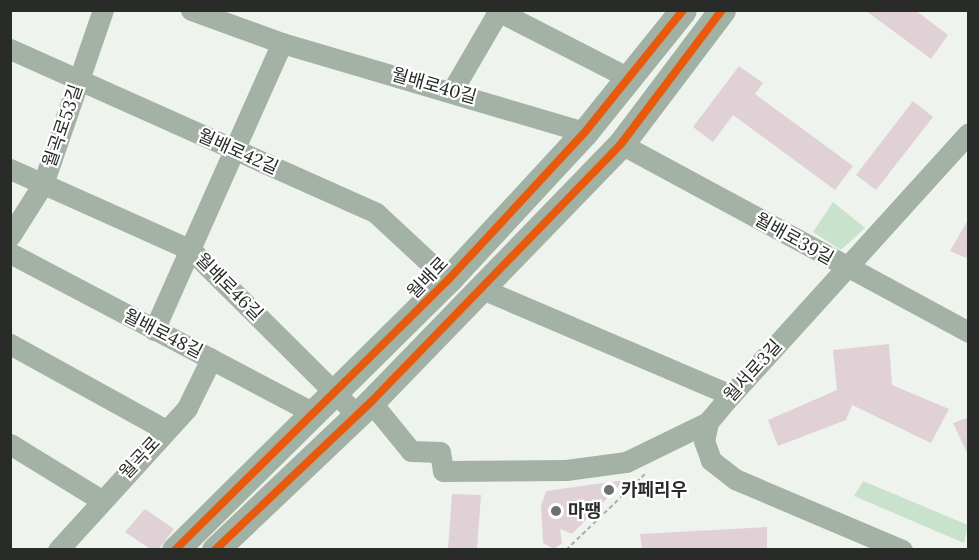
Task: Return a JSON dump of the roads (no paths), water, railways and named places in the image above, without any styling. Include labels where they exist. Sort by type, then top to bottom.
[{"type":"main road","name":"월배로","points":[[175,549],[315,414],[448,280],[585,132],[631,79],[683,10]]},
{"type":"main road","points":[[215,549],[363,408],[621,144],[722,10]]},
{"type":"street","name":"월곡로53길","points":[[10,236],[43,184],[103,10]]},
{"type":"street","name":"월배로40길","points":[[191,10],[282,43],[452,91],[585,132]]},
{"type":"street","points":[[452,91],[497,11],[631,79]]},
{"type":"street","points":[[154,330],[236,152],[282,43]]},
{"type":"street","name":"월배로42길","points":[[10,49],[376,213],[448,280]]},
{"type":"street","name":"월서로3길","points":[[708,422],[846,267],[969,134]]},
{"type":"street","name":"월배로39길","points":[[621,144],[969,332]]},
{"type":"street","name":"월배로46길","points":[[10,169],[191,250],[335,393],[363,408],[411,451],[440,452],[443,471],[566,470],[626,462],[708,422]]},
{"type":"street","name":"월배로48길","points":[[10,253],[315,414]]},
{"type":"street","points":[[480,288],[731,395]]},
{"type":"street","points":[[10,344],[166,430]]},
{"type":"street","name":"월곡로","points":[[58,549],[187,408],[211,359]]},
{"type":"street","points":[[708,422],[704,441],[711,460],[735,479],[902,549]]},
{"type":"street","points":[[10,444],[101,500]]},
{"type":"place","name":"카페리우","points":[[609,490]]},
{"type":"place","name":"마땡","points":[[556,511]]}]
